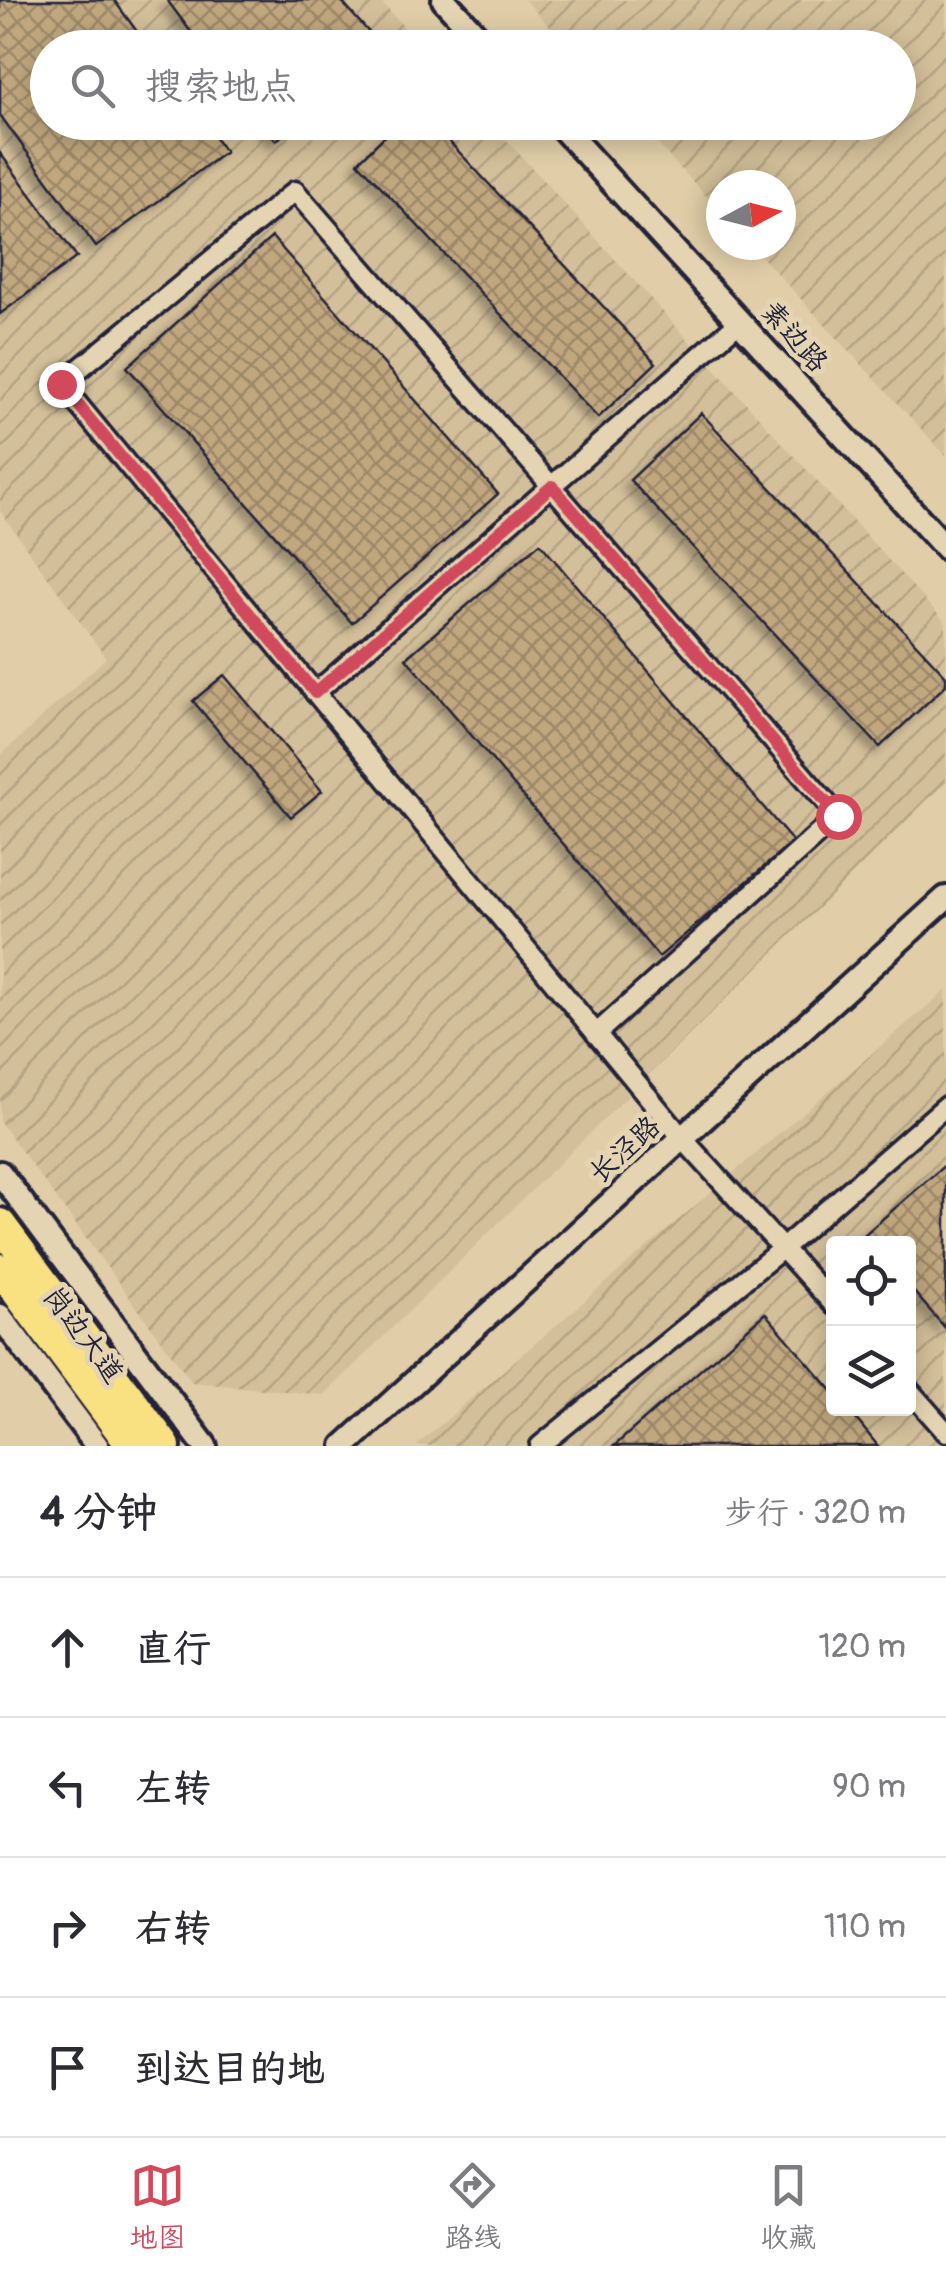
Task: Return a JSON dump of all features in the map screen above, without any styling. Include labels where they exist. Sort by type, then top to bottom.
[{"type":"main road","name":"岗边大道","points":[[0,1224],[166,1446]]},
{"type":"main road","name":"岗边大道","points":[[0,1269],[132,1446]]},
{"type":"street","points":[[444,0],[472,30]]},
{"type":"street","name":"素边路","points":[[574,140],[946,548]]},
{"type":"street","points":[[596,1034],[838,816],[295,191],[61,384],[682,1139],[826,1296]]},
{"type":"street","points":[[315,693],[740,321]]},
{"type":"street","name":"长泾路","points":[[344,1446],[946,898]]},
{"type":"street","points":[[546,1445],[784,1248],[946,1106]]},
{"type":"street","points":[[0,1173],[205,1446]]},
{"type":"street","points":[[0,1316],[97,1446]]},
{"type":"street","points":[[916,1398],[946,1432]]},
{"type":"shaded area","points":[[0,0],[379,0],[406,30],[30,30],[30,140],[506,140],[946,623],[946,782],[324,1395],[192,1382],[0,1122],[0,756],[106,658],[0,511]]},
{"type":"shaded area","points":[[525,0],[946,0],[946,456],[765,260],[796,260],[796,170],[706,170],[706,196],[654,140],[916,140],[916,30],[553,30]]},
{"type":"shaded area","points":[[946,990],[946,1446],[416,1446]]},
{"type":"building","points":[[0,0],[114,0],[136,30],[30,30],[30,140],[217,140],[225,152],[96,247],[0,115]]},
{"type":"building","points":[[167,0],[340,0],[367,30],[190,30]]},
{"type":"building","points":[[381,140],[448,140],[656,363],[598,418],[358,162]]},
{"type":"building","points":[[0,153],[77,257],[0,314]]},
{"type":"building","points":[[272,237],[498,494],[352,623],[127,367]]},
{"type":"building","points":[[701,413],[946,676],[946,685],[880,747],[630,480]]},
{"type":"building","points":[[540,543],[793,842],[659,957],[406,658]]},
{"type":"building","points":[[224,675],[322,791],[291,817],[193,701]]},
{"type":"building","points":[[946,1164],[946,1329],[916,1294],[916,1236],[865,1234]]},
{"type":"building","points":[[765,1313],[826,1384],[826,1416],[854,1416],[878,1446],[614,1446]]},
{"type":"route","points":[[61,384],[315,693],[552,486],[838,816]]}]
